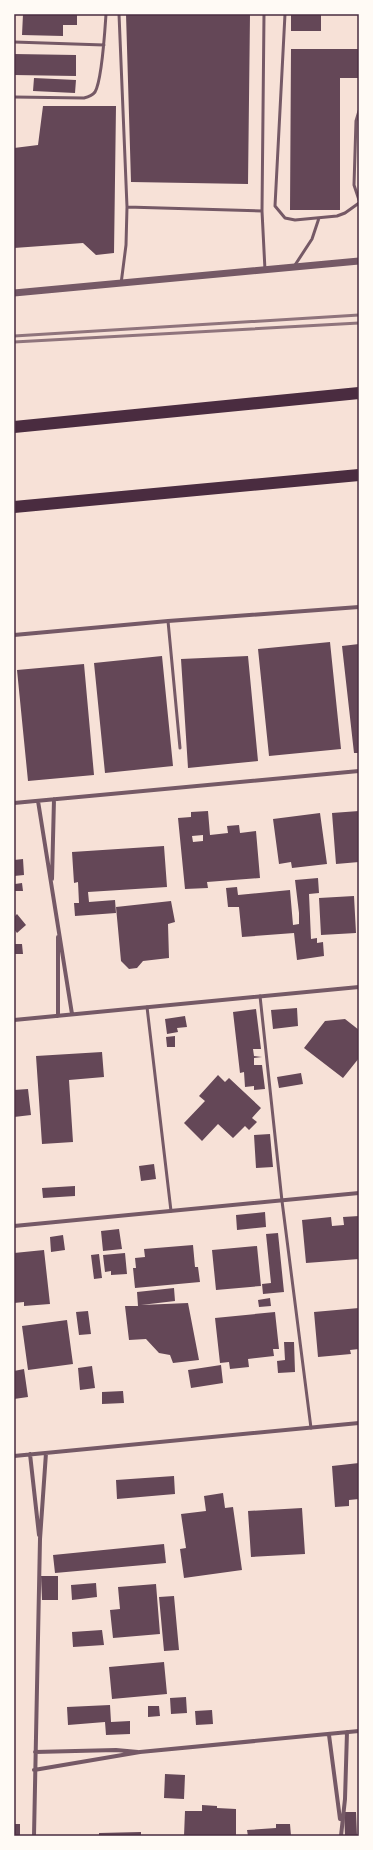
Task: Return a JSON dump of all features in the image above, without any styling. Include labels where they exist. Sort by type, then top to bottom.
[{"type":"highway","points":[[14,427],[359,393]]},
{"type":"highway","points":[[14,507],[359,475]]},
{"type":"street","points":[[14,293],[359,261]]},
{"type":"street","points":[[14,635],[168,621],[359,607]]},
{"type":"street","points":[[14,803],[359,771]]},
{"type":"street","points":[[52,884],[54,799]]},
{"type":"street","points":[[38,801],[72,1014]]},
{"type":"street","points":[[58,932],[56,954],[58,1016]]},
{"type":"street","points":[[14,1020],[359,987]]},
{"type":"street","points":[[14,1226],[359,1193]]},
{"type":"street","points":[[14,1456],[359,1423]]},
{"type":"street","points":[[34,1836],[34,1770],[40,1539],[44,1506],[46,1453]]},
{"type":"street","points":[[30,1454],[40,1539]]},
{"type":"street","points":[[34,1770],[140,1752],[359,1731]]},
{"type":"street","points":[[341,1836],[347,1732]]},
{"type":"street","points":[[329,1734],[341,1823]]},
{"type":"street","points":[[35,1752],[116,1750],[140,1752]]},
{"type":"lane","points":[[14,96],[89,97],[97,88],[104,44],[106,14]]},
{"type":"lane","points":[[119,14],[127,207],[126,245],[120,284]]},
{"type":"lane","points":[[264,14],[262,211],[265,270]]},
{"type":"lane","points":[[285,14],[275,202],[280,214],[290,220],[320,218],[346,213],[359,203]]},
{"type":"lane","points":[[14,42],[104,44]]},
{"type":"lane","points":[[359,111],[356,121],[354,185],[359,200]]},
{"type":"lane","points":[[127,207],[262,211]]},
{"type":"lane","points":[[292,268],[307,250],[320,218]]},
{"type":"lane","points":[[168,621],[180,748]]},
{"type":"lane","points":[[260,996],[282,1200],[311,1428]]},
{"type":"lane","points":[[147,1007],[171,1211]]},
{"type":"building","points":[[23,14],[77,14],[77,25],[63,25],[63,36],[22,35]]},
{"type":"building","points":[[126,14],[250,14],[248,184],[131,182]]},
{"type":"building","points":[[291,14],[321,14],[321,31],[291,31]]},
{"type":"building","points":[[291,49],[359,49],[359,78],[340,78],[340,210],[290,210]]},
{"type":"building","points":[[14,54],[76,55],[76,76],[14,75]]},
{"type":"building","points":[[34,78],[76,80],[75,93],[33,91]]},
{"type":"building","points":[[43,106],[116,106],[114,253],[96,255],[83,243],[14,248],[14,148],[38,145]]},
{"type":"building","points":[[330,642],[341,749],[269,756],[258,649]]},
{"type":"building","points":[[359,644],[359,753],[354,753],[342,646]]},
{"type":"building","points":[[162,656],[173,766],[105,773],[94,663]]},
{"type":"building","points":[[248,656],[258,761],[188,768],[181,659]]},
{"type":"building","points":[[84,664],[94,775],[28,781],[17,670]]},
{"type":"building","points":[[208,811],[210,835],[228,833],[227,826],[239,825],[240,833],[256,831],[260,878],[207,882],[208,888],[185,889],[178,818],[191,817],[191,812]],"holes":[[[203,835],[203,841],[193,842],[192,836]]]},
{"type":"building","points":[[359,811],[359,862],[336,864],[332,813]]},
{"type":"building","points":[[320,813],[327,864],[292,868],[291,862],[279,864],[273,819]]},
{"type":"building","points":[[164,846],[167,887],[88,892],[89,902],[115,900],[116,913],[75,916],[74,903],[79,903],[78,882],[74,883],[72,852]]},
{"type":"building","points":[[23,859],[24,875],[14,876],[14,860]]},
{"type":"building","points":[[318,878],[319,893],[309,894],[311,939],[317,938],[317,943],[323,942],[324,956],[297,960],[294,933],[242,937],[239,907],[228,907],[226,888],[237,887],[238,895],[290,890],[293,925],[299,924],[295,880]]},
{"type":"building","points":[[22,883],[23,891],[15,891],[15,884]]},
{"type":"building","points":[[354,896],[356,933],[321,935],[319,898]]},
{"type":"building","points":[[171,901],[175,922],[168,924],[169,958],[143,961],[137,968],[129,969],[121,961],[116,907]]},
{"type":"building","points":[[17,914],[26,925],[17,933],[14,929],[14,917]]},
{"type":"building","points":[[14,944],[22,944],[23,954],[14,954]]},
{"type":"building","points":[[297,1008],[298,1026],[273,1029],[271,1010]]},
{"type":"building","points":[[256,1009],[261,1049],[253,1049],[254,1056],[262,1057],[254,1058],[254,1065],[262,1065],[265,1089],[254,1090],[254,1086],[245,1087],[244,1072],[240,1073],[233,1012]]},
{"type":"building","points":[[185,1016],[187,1027],[177,1028],[178,1032],[167,1034],[165,1019]]},
{"type":"building","points":[[345,1019],[359,1030],[359,1058],[343,1078],[304,1048],[325,1021]]},
{"type":"building","points":[[175,1036],[175,1047],[167,1047],[166,1037]]},
{"type":"building","points":[[102,1052],[104,1077],[69,1080],[73,1142],[42,1144],[36,1056]]},
{"type":"building","points":[[301,1073],[303,1084],[279,1088],[277,1077]]},
{"type":"building","points":[[218,1075],[225,1082],[229,1078],[261,1108],[252,1118],[257,1122],[249,1130],[245,1126],[233,1138],[218,1124],[202,1141],[184,1123],[205,1101],[199,1096]]},
{"type":"building","points":[[28,1089],[31,1115],[14,1117],[14,1090]]},
{"type":"building","points":[[270,1134],[273,1167],[256,1168],[254,1135]]},
{"type":"building","points":[[154,1164],[156,1179],[141,1181],[139,1166]]},
{"type":"building","points":[[75,1186],[75,1196],[43,1198],[42,1188]]},
{"type":"building","points":[[265,1212],[266,1227],[237,1230],[236,1215]]},
{"type":"building","points":[[359,1216],[359,1259],[306,1263],[302,1220],[331,1217],[332,1226],[344,1225],[343,1217]]},
{"type":"building","points":[[119,1229],[122,1249],[103,1251],[101,1231]]},
{"type":"building","points":[[278,1233],[284,1292],[263,1294],[262,1284],[271,1283],[266,1234]]},
{"type":"building","points":[[63,1235],[65,1250],[51,1252],[50,1237]]},
{"type":"building","points":[[193,1245],[195,1267],[198,1267],[200,1282],[135,1288],[133,1268],[136,1268],[135,1258],[145,1257],[144,1249]]},
{"type":"building","points":[[257,1246],[261,1286],[216,1290],[212,1250]]},
{"type":"building","points":[[44,1250],[50,1304],[24,1306],[24,1302],[14,1303],[14,1253]]},
{"type":"building","points":[[125,1253],[127,1274],[111,1275],[111,1271],[105,1272],[103,1255]]},
{"type":"building","points":[[99,1254],[102,1278],[94,1279],[91,1255]]},
{"type":"building","points":[[174,1288],[175,1301],[141,1305],[188,1303],[199,1360],[173,1363],[170,1355],[159,1353],[146,1339],[129,1340],[125,1306],[138,1306],[137,1292]]},
{"type":"building","points":[[270,1298],[271,1306],[259,1307],[258,1300]]},
{"type":"building","points":[[359,1308],[359,1349],[350,1350],[351,1354],[318,1357],[314,1312]]},
{"type":"building","points":[[88,1311],[91,1334],[79,1335],[76,1312]]},
{"type":"building","points":[[275,1312],[279,1349],[273,1349],[274,1356],[248,1359],[249,1367],[230,1369],[229,1362],[220,1363],[215,1318]]},
{"type":"building","points":[[67,1320],[73,1364],[28,1370],[22,1326]]},
{"type":"building","points":[[284,1342],[294,1342],[295,1372],[278,1373],[277,1361],[285,1360]]},
{"type":"building","points":[[221,1365],[223,1383],[191,1388],[188,1370]]},
{"type":"building","points":[[92,1366],[95,1388],[80,1390],[78,1368]]},
{"type":"building","points":[[24,1369],[28,1397],[14,1399],[14,1371]]},
{"type":"building","points":[[123,1391],[124,1403],[102,1404],[102,1392]]},
{"type":"building","points":[[359,1463],[359,1499],[349,1500],[349,1506],[335,1507],[332,1466]]},
{"type":"building","points":[[174,1476],[175,1494],[117,1499],[116,1480]]},
{"type":"building","points":[[223,1493],[225,1508],[233,1507],[242,1570],[184,1578],[180,1549],[186,1548],[181,1514],[206,1511],[204,1496]]},
{"type":"building","points":[[302,1508],[305,1554],[251,1557],[248,1511]]},
{"type":"building","points":[[164,1544],[166,1563],[55,1573],[53,1555]]},
{"type":"building","points":[[41,1576],[58,1576],[58,1600],[42,1600]]},
{"type":"building","points":[[96,1583],[97,1597],[72,1600],[71,1585]]},
{"type":"building","points":[[156,1584],[160,1634],[113,1638],[110,1610],[120,1609],[118,1587]]},
{"type":"building","points":[[174,1596],[179,1650],[164,1651],[159,1597]]},
{"type":"building","points":[[102,1630],[104,1645],[73,1647],[72,1632]]},
{"type":"building","points":[[164,1662],[167,1694],[112,1699],[109,1667]]},
{"type":"building","points":[[186,1697],[187,1713],[171,1714],[170,1698]]},
{"type":"building","points":[[110,1705],[111,1722],[130,1721],[130,1734],[106,1735],[105,1722],[68,1725],[67,1707]]},
{"type":"building","points":[[148,1706],[159,1706],[160,1716],[148,1717]]},
{"type":"building","points":[[212,1710],[213,1724],[196,1725],[195,1711]]},
{"type":"building","points":[[165,1774],[185,1775],[184,1799],[164,1798]]},
{"type":"building","points":[[202,1805],[217,1806],[217,1808],[236,1809],[236,1836],[184,1836],[185,1811],[202,1811]]},
{"type":"building","points":[[344,1812],[356,1812],[357,1836],[345,1836]]},
{"type":"building","points":[[14,1824],[20,1824],[20,1836],[14,1836]]},
{"type":"building","points":[[276,1824],[290,1824],[291,1836],[248,1836],[247,1830],[276,1828]]},
{"type":"building","points":[[141,1832],[141,1836],[99,1836],[99,1833]]},
{"type":"railway","points":[[14,336],[359,315]]},
{"type":"railway","points":[[14,342],[359,323]]}]
